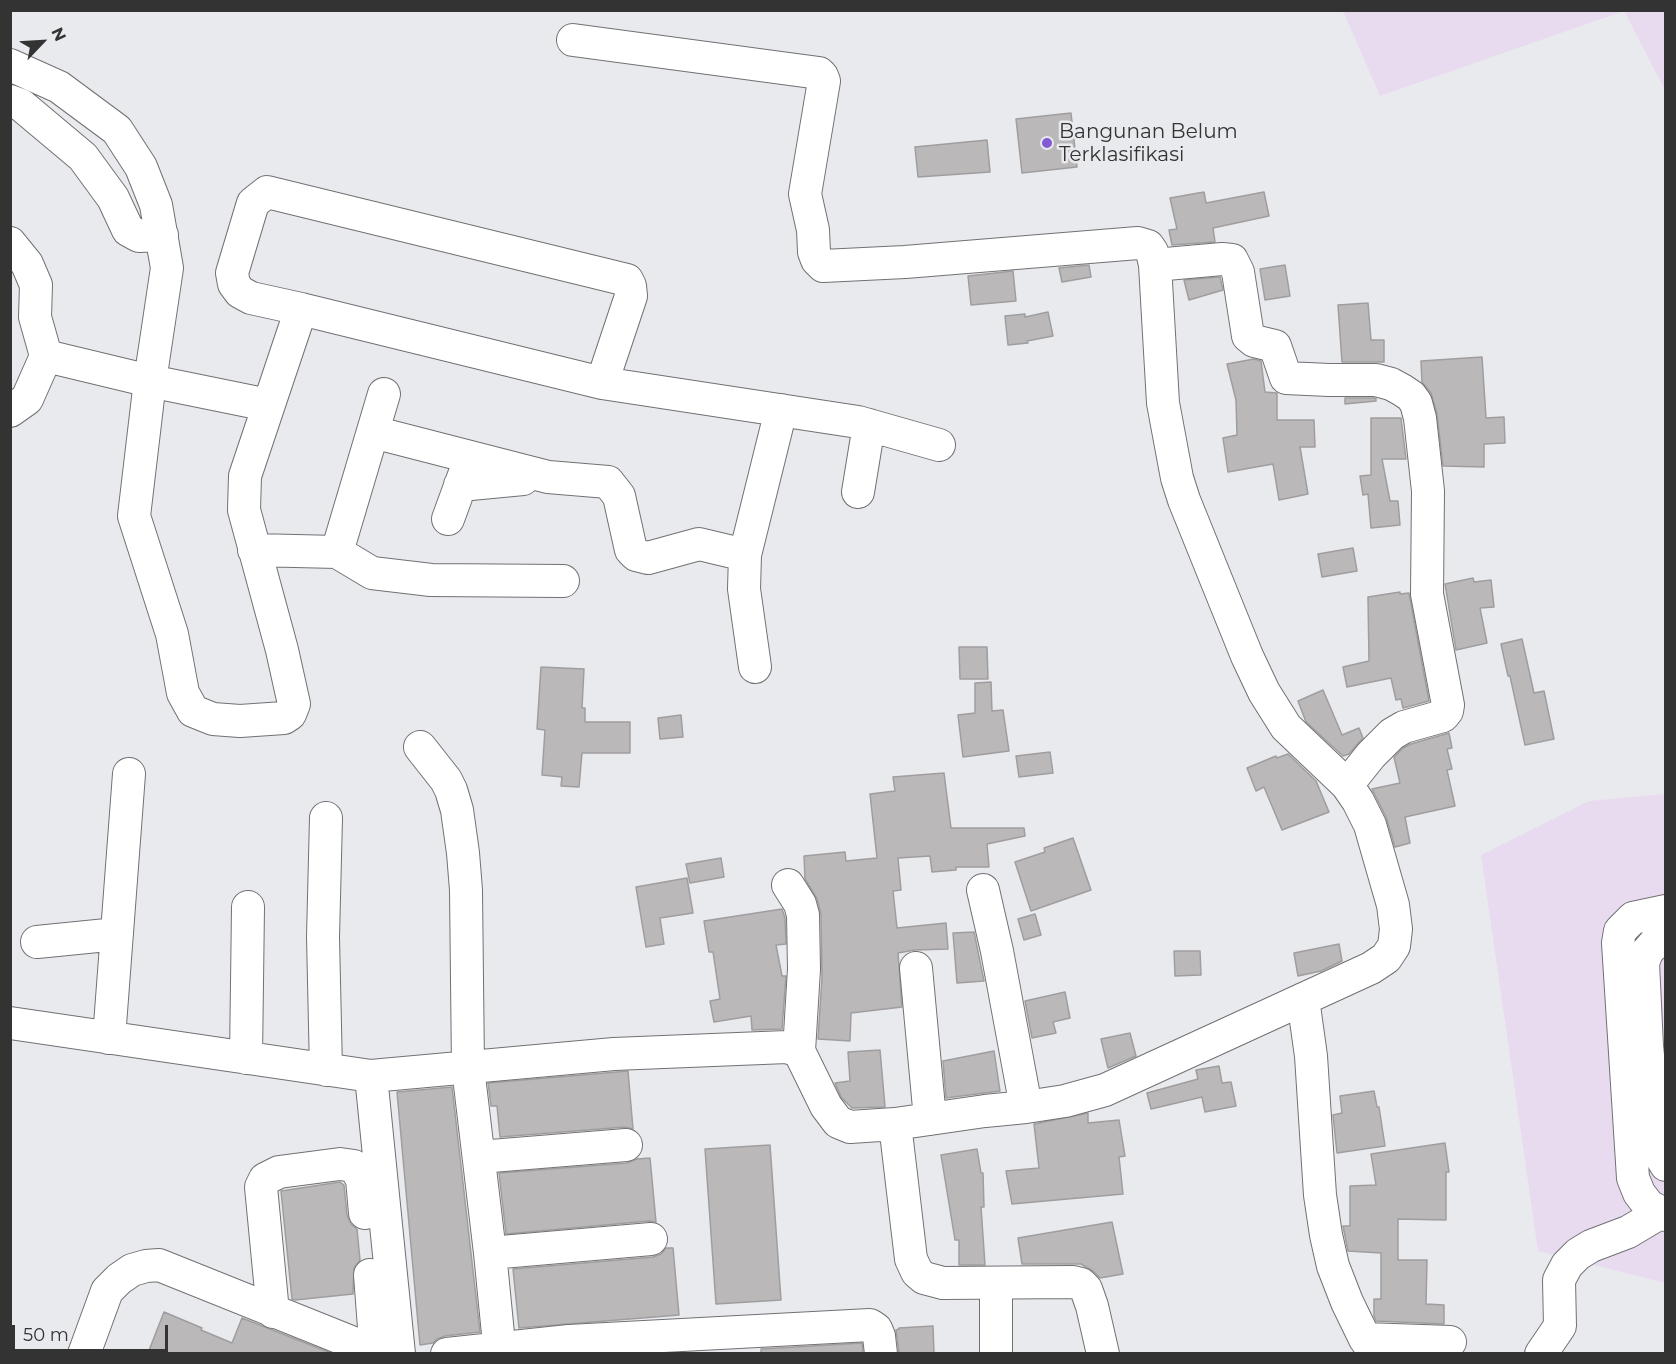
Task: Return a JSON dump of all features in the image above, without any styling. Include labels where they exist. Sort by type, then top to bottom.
[{"type":"street","points":[[573,40],[819,73],[824,81],[806,194],[813,230],[814,252],[817,260],[823,266],[905,262],[1138,243],[1148,246],[1155,265],[1163,403],[1177,478],[1184,501],[1264,692],[1286,727],[1347,785],[1370,825],[1393,905],[1396,929],[1394,946],[1386,958],[1371,968],[1105,1090],[1026,1107],[895,1124],[850,1127],[837,1122],[826,1106],[799,1051],[804,969],[803,915],[800,904],[788,885]]},
{"type":"street","points":[[10,65],[59,87],[117,130],[141,167],[156,205],[167,268],[150,381],[134,516],[172,634],[183,693],[193,711],[213,719],[240,721],[284,718],[290,714],[294,704],[282,650],[244,510],[245,476],[301,309]]},
{"type":"street","points":[[10,101],[21,105],[83,158],[113,198],[128,230],[139,236],[162,235]]},
{"type":"street","points":[[602,383],[631,296],[627,280],[267,192],[253,203],[232,273],[234,284],[240,292],[251,298],[602,383],[869,425],[939,445]]},
{"type":"street","points":[[10,243],[27,264],[36,285],[23,300],[35,317],[46,356],[27,399],[10,411]]},
{"type":"street","points":[[1155,265],[1232,260],[1238,272],[1248,336],[1254,342],[1275,346],[1286,378],[1376,380],[1402,390],[1411,396],[1416,404],[1420,418],[1428,491],[1427,594],[1449,705],[1443,716],[1404,727],[1392,734],[1371,755],[1347,785]]},
{"type":"street","points":[[46,356],[150,381],[268,405]]},
{"type":"street","points":[[337,552],[384,394]]},
{"type":"street","points":[[755,667],[744,588],[745,555],[781,410]]},
{"type":"street","points":[[858,492],[869,425]]},
{"type":"street","points":[[373,432],[465,471],[608,483],[619,496],[631,550],[636,555],[648,558],[699,544],[745,555]]},
{"type":"street","points":[[448,519],[465,471]]},
{"type":"street","points":[[254,550],[337,552],[372,573],[431,580],[563,581]]},
{"type":"street","points":[[420,747],[446,780],[457,810],[466,890],[468,1068],[500,1350]]},
{"type":"street","points":[[109,1038],[129,774]]},
{"type":"street","points":[[326,818],[323,937],[326,1070]]},
{"type":"street","points":[[983,890],[997,951],[1026,1107]]},
{"type":"street","points":[[246,1059],[248,907]]},
{"type":"street","points":[[1663,1214],[1649,1206],[1639,1193],[1633,1178],[1618,943],[1620,931],[1634,918],[1665,911]]},
{"type":"street","points":[[37,942],[117,934]]},
{"type":"street","points":[[1665,940],[1654,944],[1647,952],[1643,963],[1647,1046],[1658,1152],[1665,1165]]},
{"type":"street","points":[[916,968],[930,1119]]},
{"type":"street","points":[[1303,999],[1311,1056],[1320,1195],[1333,1266],[1347,1302],[1371,1346],[1450,1342]]},
{"type":"street","points":[[10,1023],[371,1076],[614,1054],[726,1051],[773,1047],[799,1051]]},
{"type":"street","points":[[371,1076],[383,1353]]},
{"type":"street","points":[[895,1124],[911,1259],[917,1272],[924,1278],[943,1284],[1073,1282],[1081,1284],[1086,1289],[1092,1306],[1103,1353]]},
{"type":"street","points":[[479,1157],[626,1145]]},
{"type":"street","points":[[273,1312],[261,1187],[265,1179],[279,1172],[340,1164],[354,1166],[362,1179],[383,1353]]},
{"type":"street","points":[[1541,1353],[1560,1326],[1559,1280],[1567,1265],[1591,1246],[1628,1232],[1663,1214]]},
{"type":"street","points":[[490,1252],[651,1239]]},
{"type":"street","points":[[84,1353],[107,1291],[132,1270],[159,1265],[273,1312],[383,1353]]},
{"type":"street","points":[[996,1283],[996,1353]]},
{"type":"street","points":[[447,1353],[500,1350],[569,1341],[870,1325],[876,1329],[879,1336],[881,1353]]},
{"type":"shaded area","points":[[1343,11],[1624,11],[1380,96]]},
{"type":"shaded area","points":[[1624,11],[1665,11],[1665,90]]},
{"type":"shaded area","points":[[1665,794],[1665,1283],[1538,1251],[1481,855],[1589,801]]},
{"type":"building","name":"Bangunan Belum Terklasifikasi","points":[[1071,113],[1077,167],[1022,173],[1016,119]]},
{"type":"building","points":[[987,140],[990,172],[918,177],[915,147]]},
{"type":"building","points":[[1204,192],[1206,203],[1264,192],[1269,216],[1213,228],[1215,242],[1172,245],[1169,230],[1177,229],[1170,198]]},
{"type":"building","points":[[1089,265],[1091,277],[1062,282],[1059,268]]},
{"type":"building","points":[[1285,265],[1290,296],[1265,300],[1260,269]]},
{"type":"building","points":[[1013,271],[1016,301],[971,305],[968,276]]},
{"type":"building","points":[[1220,277],[1223,290],[1189,300],[1184,280]]},
{"type":"building","points":[[1368,303],[1371,340],[1384,340],[1384,362],[1342,362],[1338,305]]},
{"type":"building","points":[[1048,312],[1053,336],[1027,341],[1028,343],[1008,345],[1005,316],[1025,314],[1025,317]]},
{"type":"building","points":[[1482,357],[1486,418],[1504,417],[1505,443],[1484,444],[1484,467],[1443,466],[1437,414],[1431,393],[1422,382],[1421,361]]},
{"type":"building","points":[[1254,359],[1261,361],[1265,392],[1277,393],[1277,420],[1314,420],[1315,447],[1300,447],[1308,494],[1279,500],[1273,464],[1228,472],[1223,438],[1237,435],[1236,400],[1227,364]]},
{"type":"building","points":[[1345,398],[1374,398],[1376,401],[1345,404]]},
{"type":"building","points":[[1371,418],[1401,418],[1406,459],[1382,459],[1390,501],[1398,501],[1400,525],[1371,528],[1368,494],[1363,495],[1360,476],[1371,475]]},
{"type":"building","points":[[1353,548],[1357,571],[1322,577],[1318,554]]},
{"type":"building","points":[[1473,578],[1474,582],[1491,580],[1494,607],[1480,608],[1487,643],[1456,650],[1445,584]]},
{"type":"building","points":[[1400,592],[1400,594],[1409,593],[1429,701],[1403,708],[1401,699],[1396,700],[1391,678],[1347,687],[1343,667],[1369,661],[1368,597]]},
{"type":"building","points":[[1522,639],[1534,693],[1544,691],[1554,739],[1525,745],[1501,644]]},
{"type":"building","points":[[959,647],[987,647],[988,679],[960,679]]},
{"type":"building","points":[[541,667],[584,669],[582,708],[585,708],[585,722],[630,722],[630,753],[582,753],[579,787],[561,786],[562,777],[542,775],[545,730],[537,729]]},
{"type":"building","points":[[991,682],[992,711],[1003,710],[1009,751],[963,757],[958,715],[975,713],[975,683]]},
{"type":"building","points":[[1323,690],[1342,735],[1359,728],[1363,738],[1349,754],[1343,756],[1306,722],[1298,701]]},
{"type":"building","points":[[681,715],[683,737],[660,739],[658,718]]},
{"type":"building","points":[[1449,733],[1452,748],[1447,749],[1452,769],[1447,770],[1455,806],[1405,817],[1410,843],[1395,847],[1386,817],[1372,789],[1400,783],[1394,757],[1403,748]]},
{"type":"building","points":[[1050,752],[1053,773],[1019,777],[1016,756]]},
{"type":"building","points":[[1288,754],[1316,781],[1329,812],[1282,830],[1264,787],[1256,791],[1247,768],[1276,756],[1277,758]]},
{"type":"building","points":[[944,773],[951,828],[1024,828],[1025,836],[987,844],[989,867],[956,867],[956,870],[932,872],[930,856],[898,858],[901,890],[893,891],[897,928],[946,923],[948,949],[898,953],[902,1007],[851,1013],[850,1041],[818,1039],[822,978],[821,914],[817,899],[805,879],[804,856],[845,852],[846,861],[877,858],[870,794],[895,791],[893,777]]},
{"type":"building","points":[[1073,838],[1091,890],[1031,911],[1015,862],[1045,852],[1044,848]]},
{"type":"building","points":[[721,858],[724,877],[690,883],[686,864]]},
{"type":"building","points":[[687,878],[693,913],[660,918],[664,944],[646,947],[636,887]]},
{"type":"building","points":[[782,909],[785,918],[786,944],[776,945],[782,976],[786,976],[782,1029],[752,1030],[751,1016],[714,1022],[710,1001],[720,999],[713,952],[709,952],[704,921]]},
{"type":"building","points":[[1035,914],[1041,935],[1024,940],[1018,919]]},
{"type":"building","points":[[974,932],[984,981],[957,983],[953,933]]},
{"type":"building","points":[[1339,944],[1342,961],[1321,971],[1298,976],[1294,953]]},
{"type":"building","points":[[1174,951],[1200,951],[1201,975],[1175,976]]},
{"type":"building","points":[[1065,992],[1070,1018],[1053,1022],[1056,1033],[1032,1038],[1025,1001]]},
{"type":"building","points":[[1130,1033],[1136,1056],[1108,1068],[1101,1039]]},
{"type":"building","points":[[880,1050],[885,1107],[852,1108],[841,1097],[835,1083],[850,1081],[848,1052]]},
{"type":"building","points":[[994,1051],[1000,1091],[946,1098],[943,1061]]},
{"type":"building","points":[[1219,1066],[1222,1083],[1231,1082],[1236,1106],[1205,1112],[1202,1097],[1151,1109],[1147,1093],[1198,1079],[1196,1070]]},
{"type":"building","points":[[628,1071],[633,1129],[625,1127],[500,1137],[497,1106],[491,1106],[488,1083]]},
{"type":"building","points":[[452,1087],[480,1332],[445,1336],[433,1343],[420,1345],[397,1092]]},
{"type":"building","points":[[1374,1091],[1385,1146],[1337,1153],[1333,1115],[1342,1113],[1340,1096]]},
{"type":"building","points":[[1088,1113],[1088,1123],[1119,1120],[1125,1156],[1119,1157],[1123,1194],[1012,1204],[1006,1171],[1039,1168],[1034,1124]]},
{"type":"building","points":[[1445,1143],[1449,1172],[1446,1172],[1446,1220],[1398,1219],[1398,1260],[1427,1260],[1426,1304],[1444,1305],[1444,1324],[1376,1321],[1374,1299],[1381,1299],[1381,1253],[1348,1251],[1343,1226],[1350,1226],[1350,1186],[1376,1185],[1371,1154]]},
{"type":"building","points":[[770,1145],[781,1300],[716,1304],[705,1149]]},
{"type":"building","points":[[977,1149],[981,1173],[983,1173],[984,1207],[981,1207],[985,1265],[959,1265],[959,1240],[955,1240],[941,1155]]},
{"type":"building","points":[[650,1158],[656,1222],[506,1234],[499,1173],[627,1163]]},
{"type":"building","points":[[340,1182],[344,1185],[347,1215],[351,1224],[357,1229],[360,1260],[354,1268],[353,1294],[292,1299],[281,1191]]},
{"type":"building","points":[[1112,1222],[1123,1274],[1100,1278],[1081,1264],[1022,1264],[1018,1238]]},
{"type":"building","points":[[666,1248],[673,1248],[679,1315],[519,1328],[513,1269],[653,1257],[661,1254]]},
{"type":"building","points":[[164,1312],[232,1343],[242,1318],[331,1353],[148,1353]]},
{"type":"building","points":[[933,1326],[934,1353],[899,1353],[896,1330]]},
{"type":"building","points":[[862,1343],[863,1353],[761,1353],[761,1349]]},
{"type":"place","name":"Bangunan Belum Terklasifikasi","points":[[1047,143]]}]
